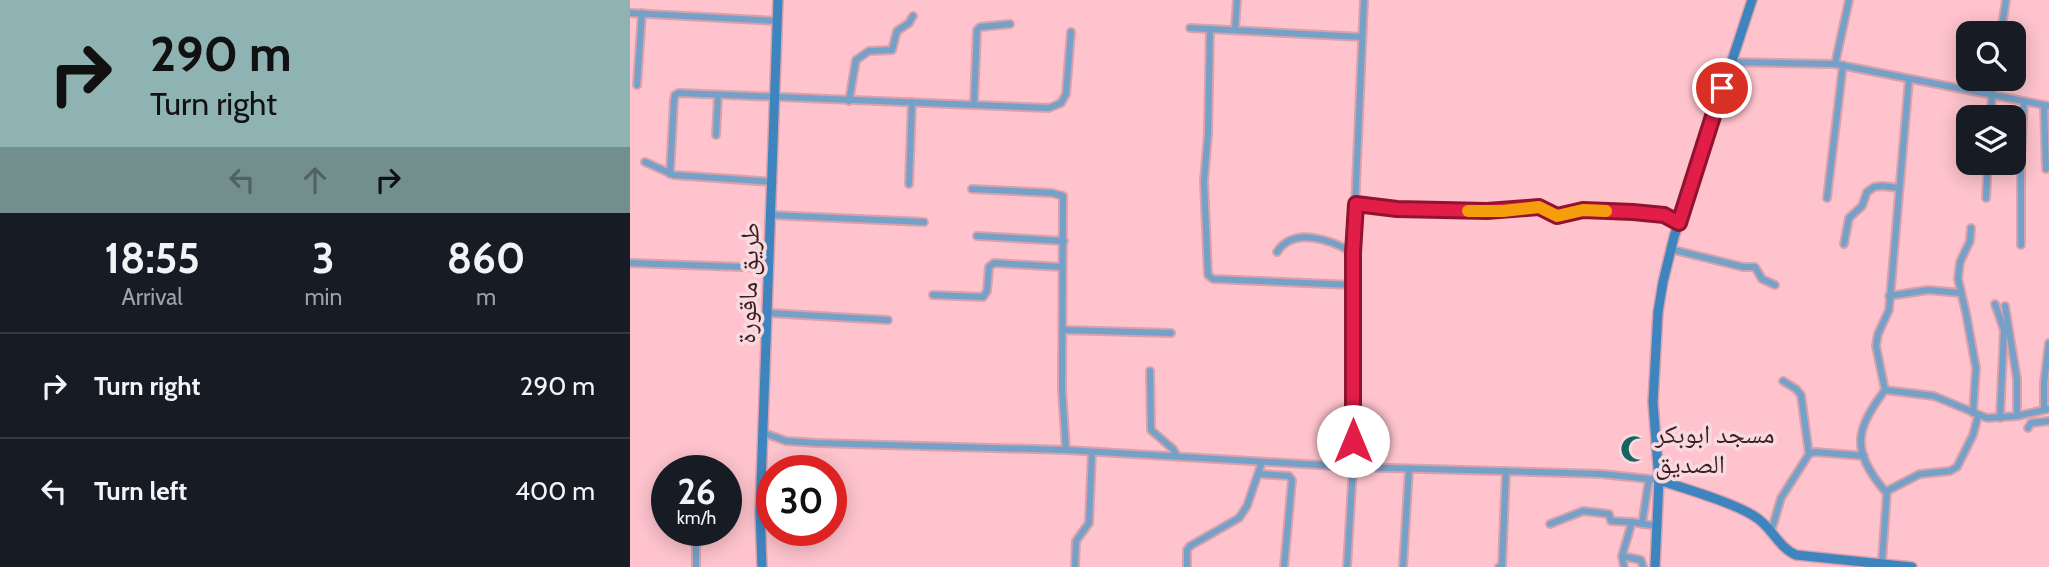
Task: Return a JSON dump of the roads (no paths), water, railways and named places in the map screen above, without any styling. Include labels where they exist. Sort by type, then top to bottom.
[{"type":"street","name":"طريق ماقورة","points":[[758,566],[778,0]]},
{"type":"street","points":[[1235,30],[1237,0]]},
{"type":"street","points":[[1348,567],[1353,467],[1353,253],[1363,0]]},
{"type":"street","points":[[1655,567],[1653,402],[1658,312],[1670,249],[1752,0]]},
{"type":"street","points":[[1827,198],[1839,64],[1849,0]]},
{"type":"street","points":[[2003,21],[2007,0]]},
{"type":"street","points":[[630,13],[778,20]]},
{"type":"street","points":[[637,85],[642,13]]},
{"type":"street","points":[[849,100],[856,60],[869,51],[892,50],[897,31],[909,23],[913,16]]},
{"type":"street","points":[[974,103],[977,30],[980,27],[1010,24]]},
{"type":"street","points":[[1190,28],[1362,37]]},
{"type":"street","points":[[1210,29],[1208,134],[1204,181],[1208,275],[1213,279],[1353,285]]},
{"type":"street","points":[[670,174],[675,95],[679,93],[1049,108],[1061,103],[1066,94],[1070,32]]},
{"type":"street","points":[[1731,62],[1839,64],[2047,106],[2046,169]]},
{"type":"street","points":[[1887,491],[1882,489],[1864,456],[1860,433],[1885,390],[1876,346],[1878,334],[1888,314],[1909,79]]},
{"type":"street","points":[[1991,105],[1993,91]]},
{"type":"street","points":[[716,135],[718,96]]},
{"type":"street","points":[[909,184],[912,102]]},
{"type":"street","points":[[2021,245],[2024,102]]},
{"type":"street","points":[[645,162],[670,174],[773,182]]},
{"type":"street","points":[[1986,198],[1987,175]]},
{"type":"street","points":[[1844,244],[1849,218],[1862,206],[1867,192],[1882,186],[1899,188]]},
{"type":"street","points":[[972,189],[1060,194],[1065,200],[1062,389],[1066,450]]},
{"type":"street","points":[[1356,204],[1397,209],[1487,211],[1539,207],[1557,216],[1583,210],[1633,212],[1664,215],[1679,223]]},
{"type":"street","points":[[771,215],[924,222]]},
{"type":"street","points":[[1887,491],[1920,474],[1950,471],[1957,467],[1973,435],[1976,368],[1958,270],[1970,241],[1970,228]]},
{"type":"street","points":[[976,236],[1064,241]]},
{"type":"street","points":[[1276,252],[1282,243],[1308,238],[1331,241],[1353,253]]},
{"type":"street","points":[[1670,249],[1743,267],[1755,267],[1762,279],[1775,285]]},
{"type":"street","points":[[630,263],[768,268]]},
{"type":"street","points":[[933,295],[983,297],[987,291],[989,267],[994,263],[1062,267]]},
{"type":"street","points":[[1889,296],[1928,290],[1961,293]]},
{"type":"street","points":[[1995,304],[2004,330],[2000,418]]},
{"type":"street","points":[[2005,306],[2017,379],[2017,416]]},
{"type":"street","points":[[768,313],[888,320]]},
{"type":"street","points":[[1063,330],[1171,333]]},
{"type":"street","points":[[1885,390],[1934,396],[1975,414],[2000,418],[2046,409],[2044,383],[2049,343]]},
{"type":"street","points":[[1150,371],[1151,430],[1173,449],[1177,456]]},
{"type":"street","points":[[1783,381],[1796,389],[1801,396],[1809,454]]},
{"type":"street","points":[[2028,428],[2031,423],[2049,421]]},
{"type":"street","points":[[764,433],[786,441],[817,443],[1066,450],[1262,463],[1602,474],[1654,480],[1750,513],[1791,553],[1824,563],[1882,562],[1912,567]]},
{"type":"street","points":[[1075,566],[1076,541],[1090,523],[1092,452]]},
{"type":"street","points":[[1771,532],[1781,498],[1809,454],[1815,452],[1864,456]]},
{"type":"street","points":[[1186,567],[1187,550],[1190,546],[1234,522],[1244,513],[1262,463]]},
{"type":"street","points":[[1403,567],[1409,469]]},
{"type":"street","points":[[1499,567],[1502,566],[1506,471]]},
{"type":"street","points":[[1259,474],[1284,474],[1292,480],[1284,567]]},
{"type":"street","points":[[1642,524],[1654,480]]},
{"type":"street","points":[[1882,562],[1887,491]]},
{"type":"street","points":[[1550,524],[1583,511],[1609,514],[1611,521],[1656,526]]},
{"type":"street","points":[[1623,567],[1622,556],[1632,522]]},
{"type":"street","points":[[696,546],[696,567]]},
{"type":"street","points":[[1622,556],[1641,559],[1643,567]]},
{"type":"place","name":"مسجد ابوبكر الصديق","points":[[1634,449]]}]
